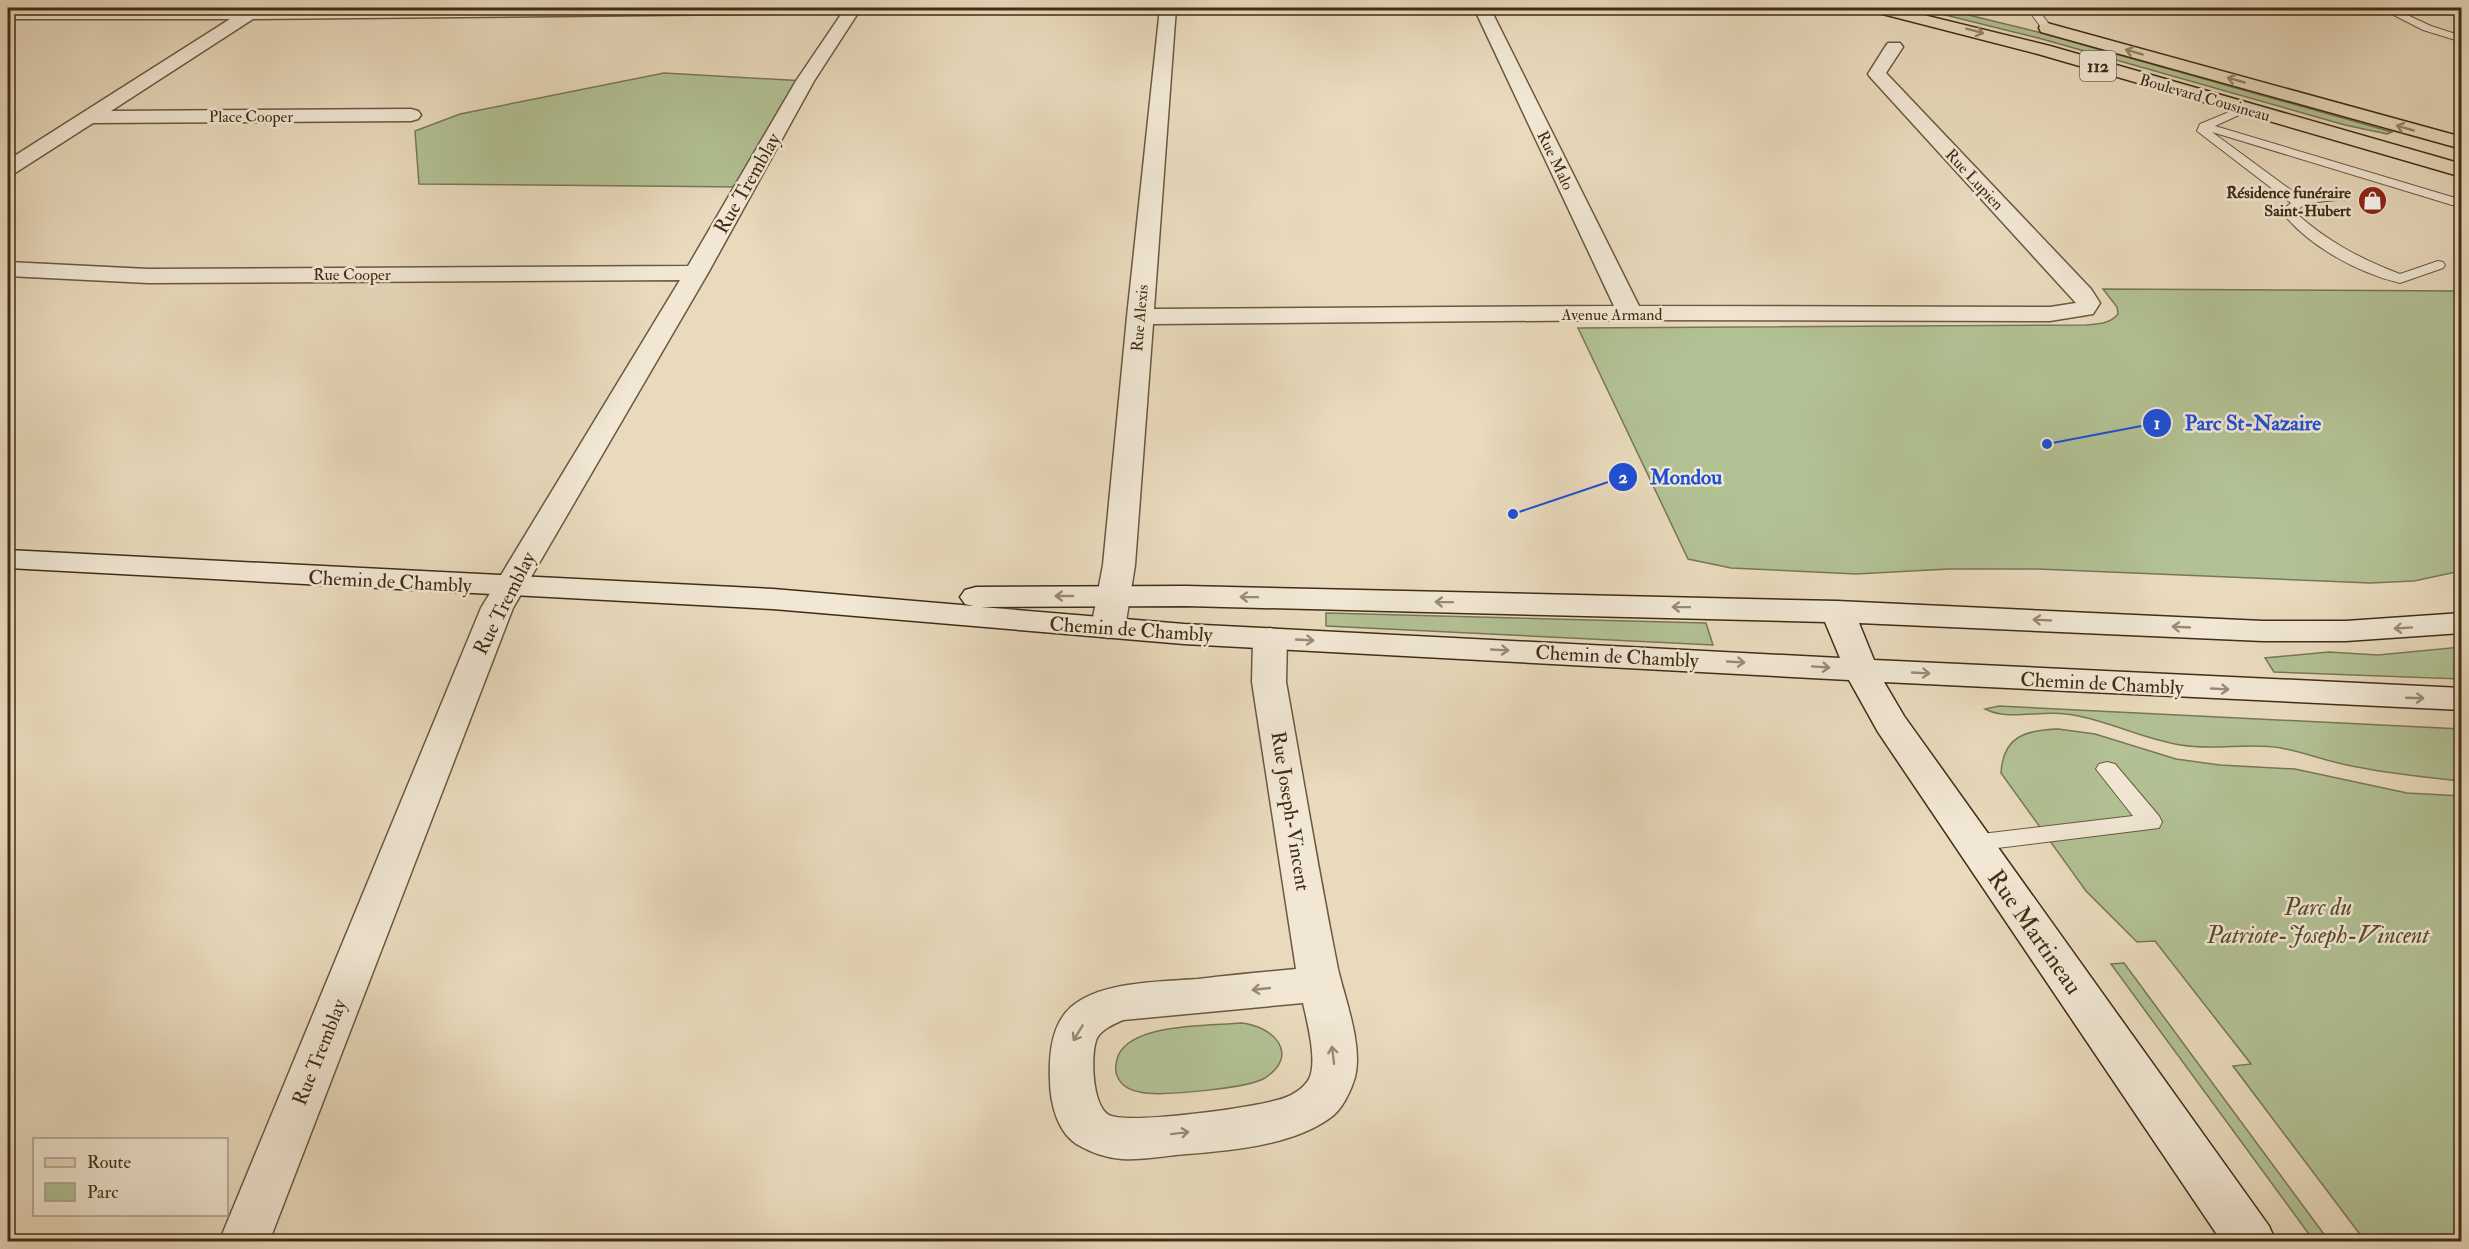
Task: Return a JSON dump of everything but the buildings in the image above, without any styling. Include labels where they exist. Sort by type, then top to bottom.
[{"type":"main road","name":"Boulevard Cousineau","points":[[1877,8],[1978,32],[2462,171]]},
{"type":"main road","name":"Boulevard Cousineau","points":[[2020,20],[2462,143]]},
{"type":"street","points":[[8,14],[249,14],[606,8],[892,8]]},
{"type":"street","name":"Rue Alexis","points":[[1111,612],[1119,565],[1139,317],[1168,8]]},
{"type":"street","name":"Rue Malo","points":[[1482,8],[1630,313]]},
{"type":"street","name":"Rue Tremblay","points":[[244,1242],[484,635],[508,587],[696,273],[805,81],[853,9]]},
{"type":"street","points":[[8,169],[249,14]]},
{"type":"street","name":"Rue Lupien","points":[[1894,47],[1876,74],[2082,294],[2088,303],[2084,309]]},
{"type":"street","name":"Place Cooper","points":[[91,117],[411,115]]},
{"type":"street","name":"Rue Cooper","points":[[8,269],[148,276],[696,273]]},
{"type":"street","name":"Avenue Armand","points":[[1139,317],[1630,313],[2050,314],[2084,309]]},
{"type":"street","name":"Chemin de Chambly","points":[[8,559],[508,587],[1111,612],[1270,638],[2462,699]]},
{"type":"street","name":"Chemin de Chambly","points":[[1111,612],[1186,596],[1837,612],[2263,631],[2346,631],[2462,623]]},
{"type":"street","name":"Rue Martineau","points":[[1837,612],[1869,688],[1891,724],[2251,1242]]},
{"type":"street","name":"Rue Joseph-Vincent","points":[[1270,638],[1269,682],[1319,984],[1335,1066],[1326,1092],[1304,1112],[1289,1118],[1262,1124],[1119,1139],[1090,1129],[1074,1107],[1073,1041],[1086,1020],[1096,1012],[1123,1004],[1319,984]]},
{"type":"lane","points":[[2032,8],[2047,28]]},
{"type":"lane","points":[[2385,8],[2427,28],[2462,39]]},
{"type":"lane","points":[[2204,126],[2246,108]]},
{"type":"lane","points":[[2204,126],[2462,204]]},
{"type":"lane","points":[[2204,126],[2203,130],[2208,135],[2300,203],[2287,212],[2344,257],[2400,279],[2438,265]]},
{"type":"lane","points":[[2369,187],[2385,180]]},
{"type":"lane","points":[[2295,200],[2343,196]]},
{"type":"lane","points":[[1973,843],[2151,822],[2107,769]]},
{"type":"green space","points":[[1917,8],[1940,8],[2038,32],[2392,132],[2387,134],[2345,125],[2042,39]]},
{"type":"green space","points":[[664,73],[805,81],[745,187],[419,184],[415,131],[460,114]]},
{"type":"green space","points":[[2103,289],[2461,291],[2461,571],[2414,581],[2370,583],[2038,569],[1949,569],[1856,574],[1731,568],[1688,559],[1578,328],[2086,325],[2108,322],[2118,314],[2117,307]]},
{"type":"green space","points":[[1326,613],[1706,623],[1713,645],[1326,626]]},
{"type":"green space","points":[[2461,647],[2461,679],[2274,672],[2265,658],[2329,652],[2378,655]]},
{"type":"green space","points":[[1999,706],[2461,729],[2461,781],[2370,769],[2269,746],[2193,747],[2181,745],[2066,714],[2014,715],[1985,709]]},
{"type":"green space","name":"Parc du Patriote-Joseph-Vincent","points":[[2058,729],[2095,734],[2176,759],[2220,765],[2295,769],[2407,793],[2461,796],[2461,1241],[2365,1241],[2233,1066],[2251,1064],[2155,941],[2137,942],[2086,891],[2001,773],[2006,751],[2011,743],[2036,731]]},
{"type":"green space","points":[[2124,963],[2329,1241],[2314,1241],[2111,964]]},
{"type":"green space","points":[[1241,1023],[1253,1025],[1272,1035],[1282,1051],[1281,1060],[1276,1069],[1256,1082],[1223,1088],[1150,1093],[1127,1088],[1117,1075],[1118,1056],[1126,1045],[1139,1037],[1173,1028]]},
{"type":"place","name":"Résidence funéraire Saint-Hubert","points":[[2372,201]]},
{"type":"place","name":"Parc St-Nazaire","points":[[2047,444]]},
{"type":"place","name":"Mondou","points":[[1513,514]]}]
